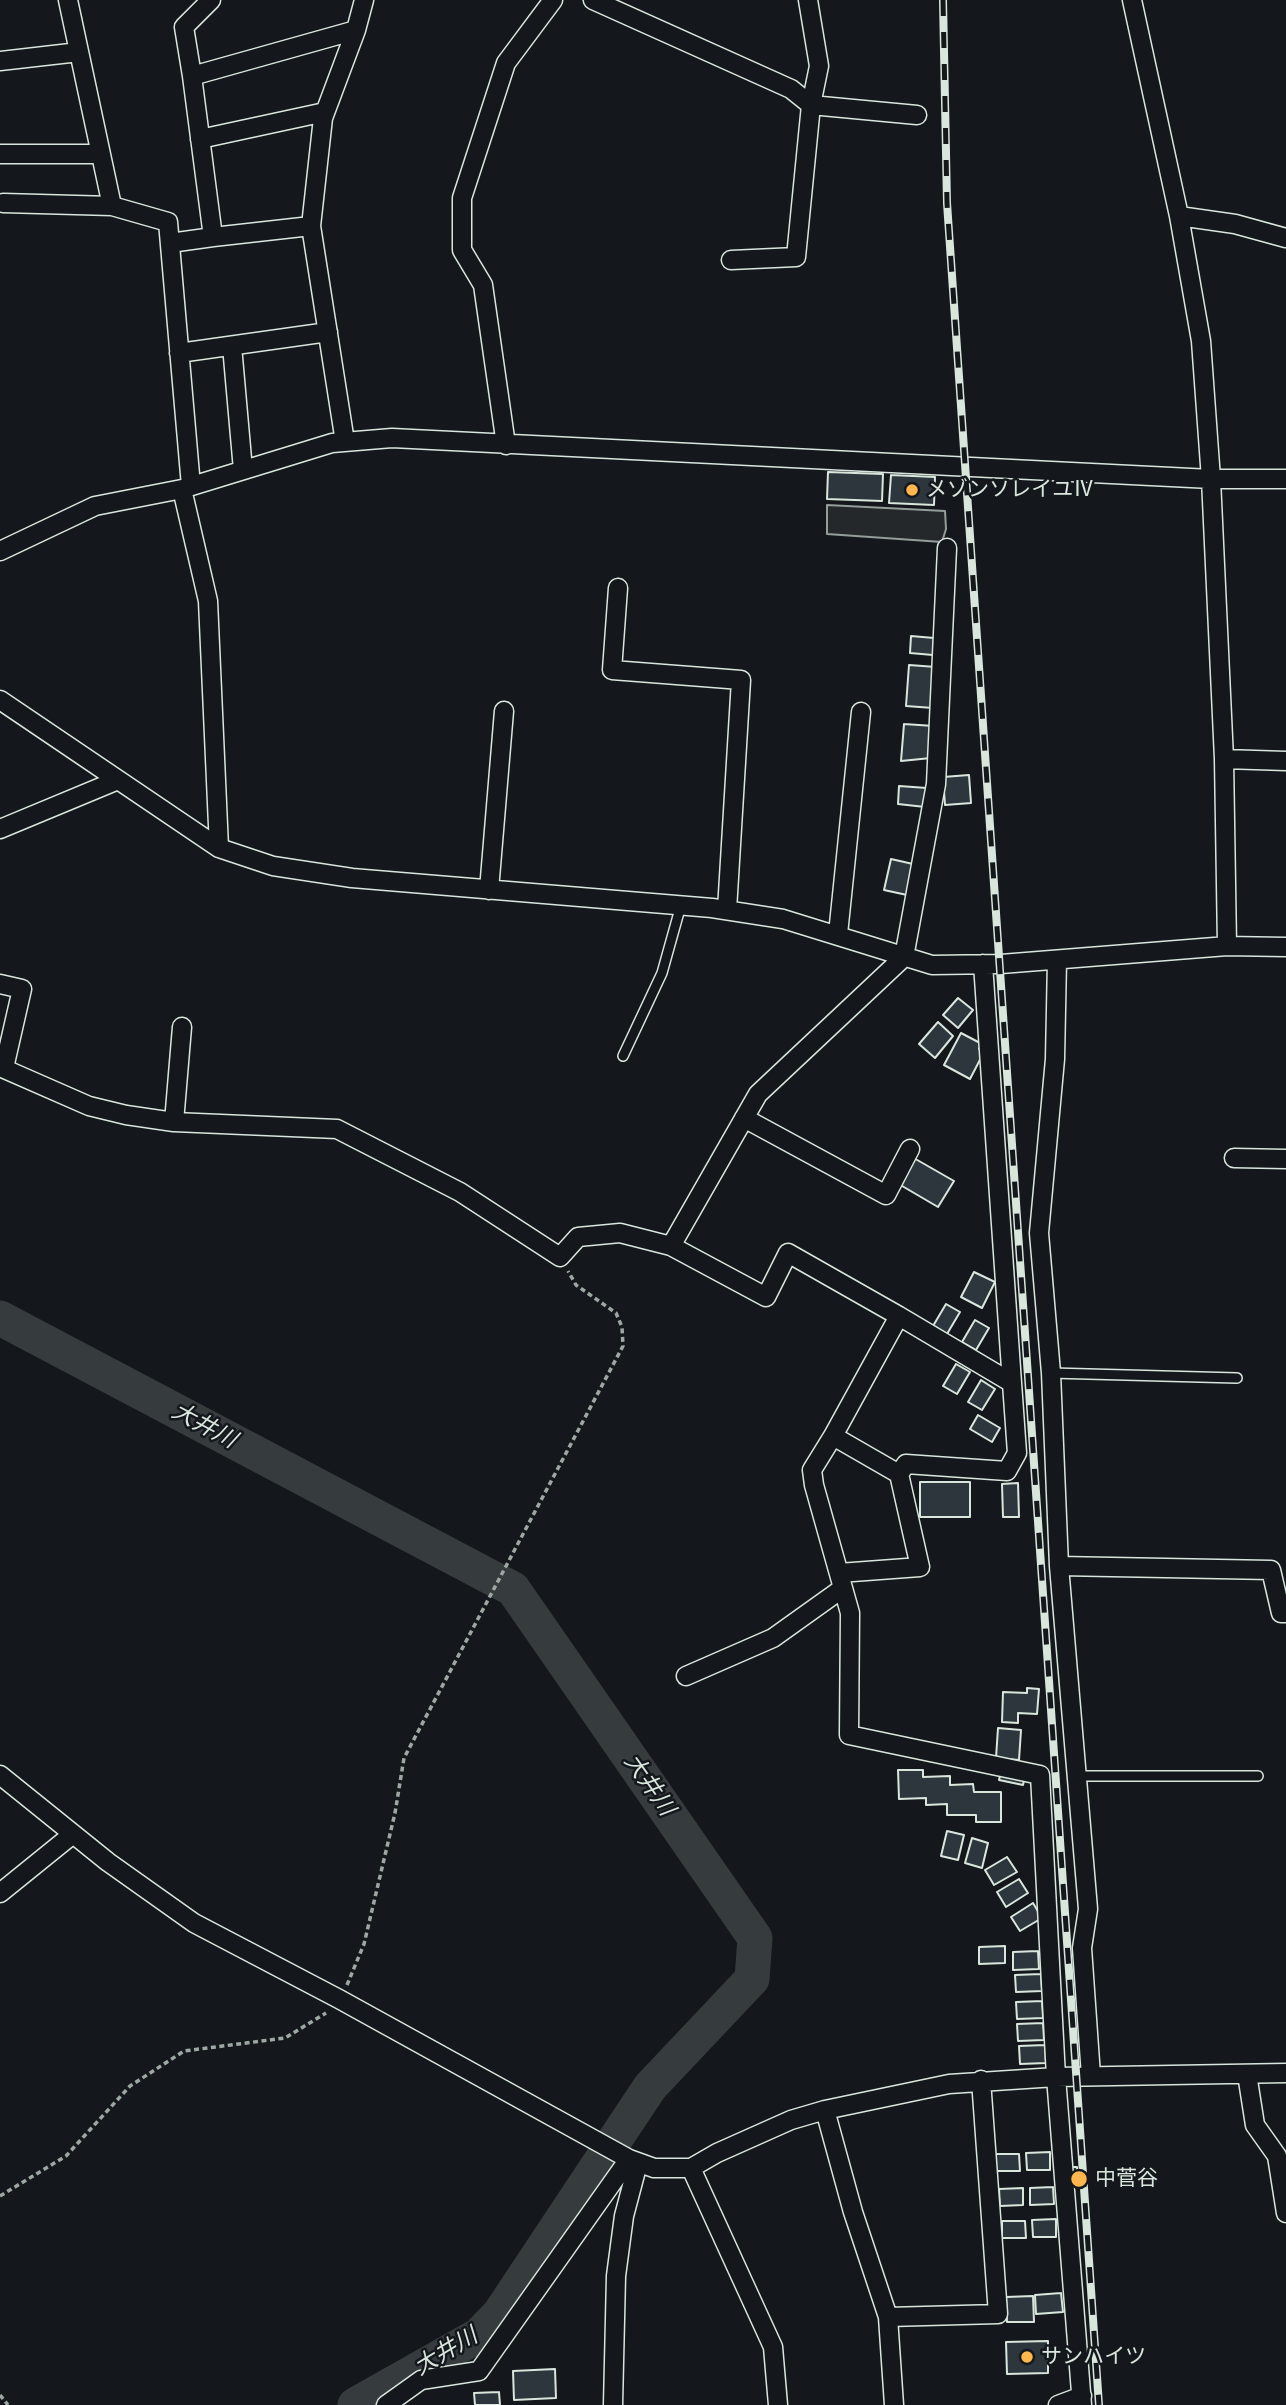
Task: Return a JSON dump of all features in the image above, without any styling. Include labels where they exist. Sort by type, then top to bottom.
[{"type":"street","points":[[68,0],[112,206]]},
{"type":"street","points":[[211,0],[184,27],[213,237]]},
{"type":"street","points":[[345,442],[312,226],[325,112],[356,30],[364,0]]},
{"type":"street","points":[[506,444],[483,285],[461,250],[461,198],[506,63],[553,0]]},
{"type":"street","points":[[593,0],[790,89],[811,105],[917,115]]},
{"type":"street","points":[[731,260],[796,257],[811,105],[819,66],[808,0]]},
{"type":"street","points":[[1132,0],[1179,216],[1201,341],[1211,479],[1224,759],[1227,946]]},
{"type":"street","points":[[192,76],[356,30]]},
{"type":"street","points":[[0,61],[79,52]]},
{"type":"street","points":[[200,139],[325,112]]},
{"type":"street","points":[[0,154],[100,154]]},
{"type":"street","points":[[3,203],[112,206],[168,222],[187,488],[208,600],[219,848]]},
{"type":"street","points":[[1179,216],[1236,224],[1286,238]]},
{"type":"street","points":[[170,243],[312,226]]},
{"type":"street","points":[[179,354],[328,332]]},
{"type":"street","points":[[232,346],[243,470]]},
{"type":"street","points":[[0,551],[95,506],[187,488],[332,443],[392,438],[1211,479],[1286,479]]},
{"type":"street","points":[[671,1246],[758,1094],[904,957],[936,784],[947,548]]},
{"type":"street","points":[[618,588],[612,670],[741,680],[727,910]]},
{"type":"street","points":[[0,700],[219,848],[286,868],[352,878],[727,910],[783,919],[932,965],[1057,960],[1227,946],[1286,947]]},
{"type":"street","points":[[489,890],[503,711]]},
{"type":"street","points":[[838,934],[861,712]]},
{"type":"street","points":[[1224,759],[1286,761]]},
{"type":"street","points":[[0,829],[118,780]]},
{"type":"street","points":[[1057,960],[1055,1059],[1040,1233],[1051,1373],[1059,1566],[1079,1776],[1088,1909],[1082,1948],[1091,2077]]},
{"type":"street","points":[[899,1474],[906,1464],[1007,1471],[1017,1454],[983,964]]},
{"type":"street","points":[[0,984],[22,989],[2,1068],[89,1106],[174,1122],[337,1129],[460,1192],[560,1257],[578,1237],[620,1233],[671,1246],[766,1297],[788,1253],[1012,1383]]},
{"type":"street","points":[[174,1122],[182,1027]]},
{"type":"street","points":[[744,1118],[886,1195],[910,1149]]},
{"type":"street","points":[[1234,1158],[1286,1158]]},
{"type":"street","points":[[899,1316],[813,1470],[814,1485],[849,1613],[849,1735],[1040,1775],[1056,2077],[1082,2401],[1058,2405]]},
{"type":"street","points":[[686,1676],[773,1638],[841,1581],[920,1567],[899,1474],[833,1436]]},
{"type":"street","points":[[1059,1566],[1271,1570],[1281,1613],[1286,1613]]},
{"type":"street","points":[[0,1776],[73,1834],[194,1923],[339,1999],[602,2145],[631,2160],[668,2170],[691,2168],[717,2153],[791,2120],[825,2110],[981,2080],[1286,2073]]},
{"type":"street","points":[[0,1892],[73,1834]]},
{"type":"street","points":[[1247,2074],[1255,2125],[1277,2156],[1286,2213]]},
{"type":"street","points":[[888,2317],[998,2314],[981,2080]]},
{"type":"street","points":[[825,2110],[853,2212],[888,2317],[894,2405]]},
{"type":"street","points":[[386,2405],[421,2380],[479,2371],[631,2160]]},
{"type":"street","points":[[613,2405],[616,2276],[631,2160]]},
{"type":"street","points":[[691,2168],[773,2347],[778,2405]]},
{"type":"lane","points":[[622,1056],[662,973],[681,905]]},
{"type":"lane","points":[[1051,1373],[1237,1378]]},
{"type":"lane","points":[[1079,1776],[1258,1776]]},
{"type":"path","points":[[0,2196],[66,2156],[130,2086],[184,2051],[285,2038],[327,2013],[339,1999],[365,1944],[395,1813],[404,1758],[502,1568],[623,1346],[622,1326],[616,1313],[576,1284],[560,1257]]},
{"type":"path","points":[[0,2395],[8,2405]]},
{"type":"shaded area","points":[[827,505],[945,511],[946,529],[942,542],[827,534]]},
{"type":"building","points":[[828,472],[883,474],[882,501],[827,499]]},
{"type":"building","name":"メゾンソレイユⅣ","points":[[891,475],[935,477],[934,505],[889,503]]},
{"type":"building","points":[[911,636],[934,638],[933,655],[910,653]]},
{"type":"building","points":[[909,665],[936,667],[933,708],[906,706]]},
{"type":"building","points":[[904,724],[934,726],[931,758],[901,761]]},
{"type":"building","points":[[969,775],[971,803],[945,805],[943,777]]},
{"type":"building","points":[[899,786],[927,788],[925,807],[898,804]]},
{"type":"building","points":[[891,859],[913,864],[907,895],[884,890]]},
{"type":"building","points":[[958,998],[973,1010],[958,1028],[943,1015]]},
{"type":"building","points":[[938,1022],[953,1036],[935,1058],[919,1044]]},
{"type":"building","points":[[961,1033],[982,1044],[979,1049],[984,1052],[970,1079],[944,1065]]},
{"type":"building","points":[[912,1157],[954,1181],[938,1207],[897,1183]]},
{"type":"building","points":[[974,1272],[995,1282],[982,1308],[961,1297]]},
{"type":"building","points":[[946,1304],[960,1312],[947,1334],[933,1326]]},
{"type":"building","points":[[975,1320],[989,1328],[976,1350],[962,1342]]},
{"type":"building","points":[[956,1364],[970,1372],[957,1394],[943,1386]]},
{"type":"building","points":[[981,1380],[995,1389],[982,1410],[968,1402]]},
{"type":"building","points":[[978,1415],[1000,1428],[992,1442],[970,1429]]},
{"type":"building","points":[[920,1482],[970,1482],[970,1517],[920,1517]]},
{"type":"building","points":[[1018,1483],[1019,1517],[1003,1517],[1002,1484]]},
{"type":"building","points":[[1027,1688],[1039,1689],[1037,1714],[1018,1713],[1018,1723],[1002,1722],[1003,1692],[1027,1693]]},
{"type":"building","points":[[998,1728],[1021,1730],[1019,1760],[996,1758]]},
{"type":"building","points":[[898,1770],[923,1770],[923,1777],[950,1776],[950,1785],[973,1784],[974,1792],[1001,1792],[1001,1822],[976,1822],[976,1815],[947,1815],[947,1804],[926,1805],[926,1798],[899,1799]]},
{"type":"building","points":[[1001,1771],[1025,1776],[1023,1785],[999,1780]]},
{"type":"building","points":[[947,1831],[964,1835],[958,1860],[941,1856]]},
{"type":"building","points":[[972,1838],[988,1843],[982,1868],[965,1863]]},
{"type":"building","points":[[1007,1857],[1017,1872],[994,1885],[985,1870]]},
{"type":"building","points":[[1019,1879],[1028,1893],[1006,1907],[997,1892]]},
{"type":"building","points":[[1033,1903],[1042,1918],[1020,1931],[1011,1917]]},
{"type":"building","points":[[1005,1946],[1005,1963],[979,1964],[979,1947]]},
{"type":"building","points":[[1038,1951],[1039,1969],[1013,1970],[1013,1952]]},
{"type":"building","points":[[1041,1974],[1042,1991],[1016,1992],[1015,1975]]},
{"type":"building","points":[[1042,2001],[1043,2018],[1017,2019],[1016,2002]]},
{"type":"building","points":[[1043,2023],[1044,2040],[1018,2041],[1017,2024]]},
{"type":"building","points":[[1045,2045],[1046,2063],[1020,2064],[1019,2046]]},
{"type":"building","points":[[1050,2152],[1050,2170],[1027,2170],[1026,2153]]},
{"type":"building","points":[[996,2154],[1019,2154],[1020,2171],[996,2171]]},
{"type":"building","points":[[1069,2167],[1077,2167],[1077,2185],[1070,2185]]},
{"type":"building","points":[[1053,2187],[1054,2204],[1030,2205],[1030,2188]]},
{"type":"building","points":[[1023,2188],[1023,2205],[1000,2206],[999,2189]]},
{"type":"building","points":[[1056,2219],[1056,2237],[1033,2237],[1032,2220]]},
{"type":"building","points":[[1002,2221],[1025,2221],[1026,2238],[1002,2238]]},
{"type":"building","points":[[1061,2293],[1063,2312],[1036,2314],[1035,2295]]},
{"type":"building","points":[[1033,2296],[1034,2322],[1007,2322],[1006,2297]]},
{"type":"building","name":"サンハイツ","points":[[1048,2341],[1048,2373],[1007,2374],[1006,2342]]},
{"type":"building","points":[[555,2369],[556,2398],[514,2400],[513,2371]]},
{"type":"building","points":[[499,2392],[500,2405],[475,2405],[474,2393]]},
{"type":"waterway","name":"大井川","points":[[0,1318],[513,1589],[755,1938],[752,1979],[650,2087],[500,2313],[479,2335],[355,2405]]},
{"type":"railway","points":[[943,0],[947,203],[1099,2405]]},
{"type":"place","name":"メゾンソレイユⅣ","points":[[912,490]]},
{"type":"place","name":"中菅谷","points":[[1079,2179]]},
{"type":"place","name":"サンハイツ","points":[[1027,2357]]}]
